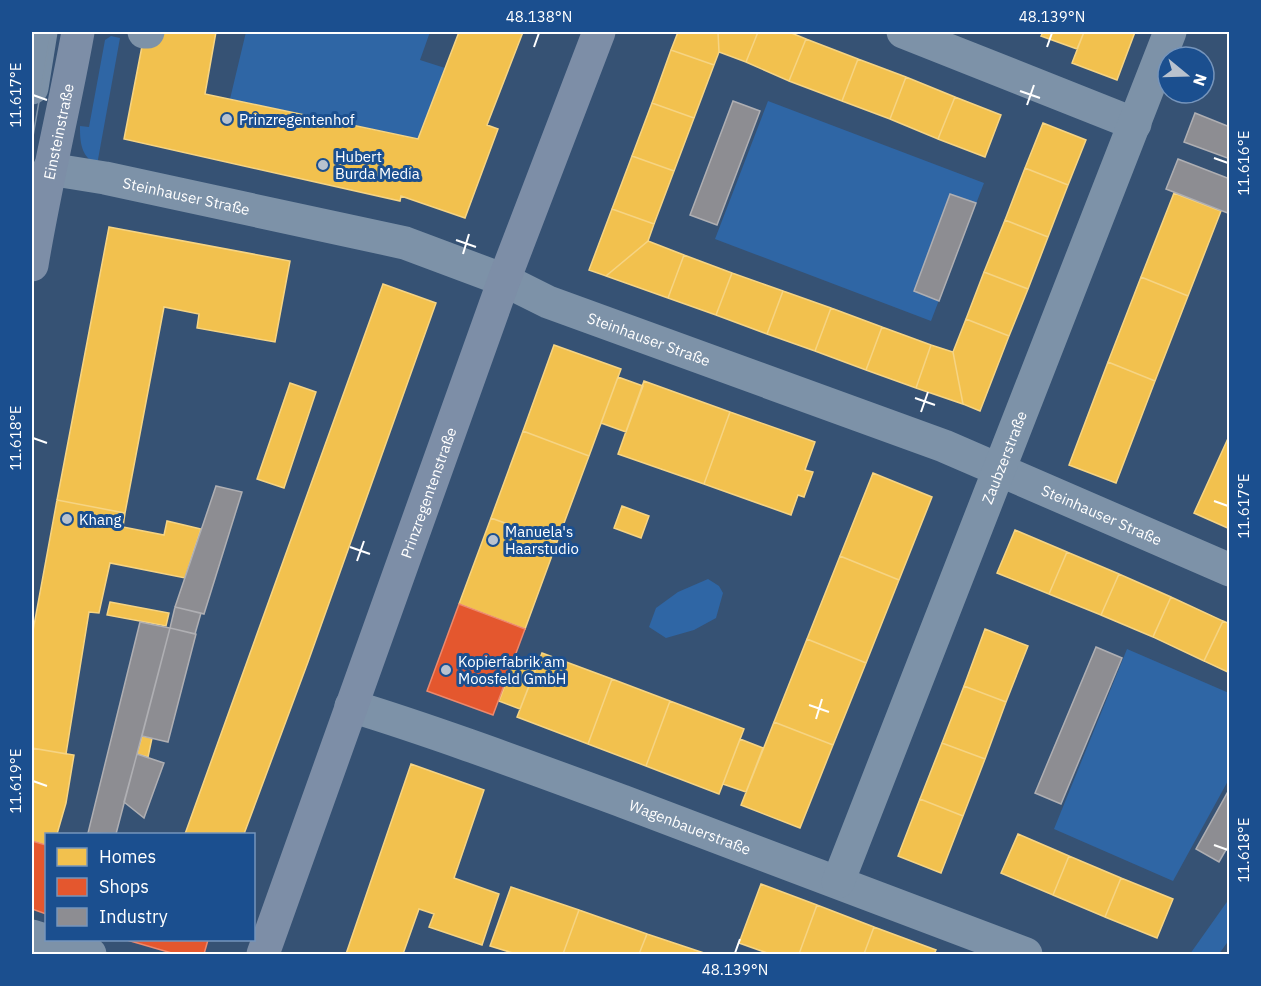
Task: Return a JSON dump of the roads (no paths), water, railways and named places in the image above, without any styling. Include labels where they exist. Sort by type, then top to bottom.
[{"type":"main road","name":"Einsteinstraße","points":[[32,264],[78,32]]},
{"type":"main road","name":"Prinzregentenstraße","points":[[263,954],[504,280],[599,32]]},
{"type":"street","points":[[32,88],[42,32]]},
{"type":"street","points":[[903,32],[1135,124]]},
{"type":"street","name":"Zaubzerstraße","points":[[838,882],[1170,32]]},
{"type":"street","name":"Steinhauser Straße","points":[[50,169],[105,178],[405,243],[504,280],[548,302],[944,446],[1230,570]]},
{"type":"street","name":"Wagenbauerstraße","points":[[351,706],[396,719],[555,777],[1026,954]]},
{"type":"street","points":[[48,941],[90,954]]},
{"type":"tram line","points":[[32,53],[35,32]]},
{"type":"tram line","points":[[32,142],[51,32]]},
{"type":"place","name":"Prinzregentenhof","points":[[227,119]]},
{"type":"place","name":"Hubert Burda Media","points":[[323,165]]},
{"type":"place","name":"Khang","points":[[67,519]]},
{"type":"place","name":"Manuela's Haarstudio","points":[[493,540]]},
{"type":"place","name":"Kopierfabrik am Moosfeld GmbH","points":[[446,670]]}]
